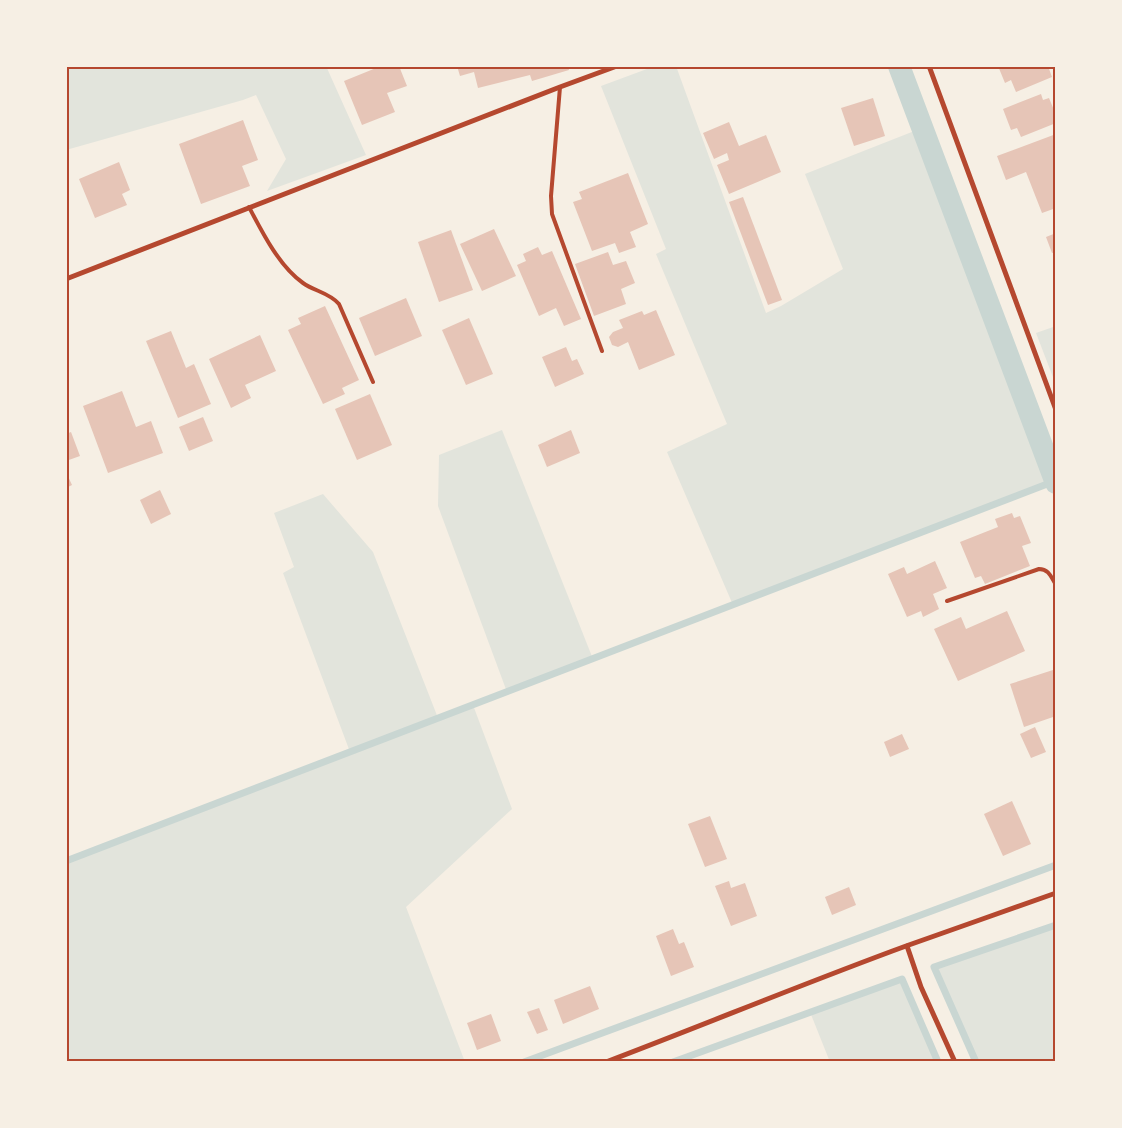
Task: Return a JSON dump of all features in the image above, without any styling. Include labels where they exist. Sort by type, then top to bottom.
[{"type":"street","points":[[66,279],[617,66]]},
{"type":"street","points":[[929,66],[1056,410]]},
{"type":"street","points":[[606,1062],[907,946],[1056,893]]},
{"type":"street","points":[[907,946],[921,987],[955,1062]]},
{"type":"lane","points":[[560,87],[551,196],[552,214],[602,351]]},
{"type":"lane","points":[[249,207],[265,238],[294,276],[316,291],[330,296],[339,304],[373,382]]},
{"type":"lane","points":[[947,601],[1039,569],[1048,571],[1056,585]]},
{"type":"shaded area","points":[[66,66],[326,66],[366,155],[267,191],[286,159],[256,95],[66,150]]},
{"type":"shaded area","points":[[655,66],[676,66],[766,313],[843,269],[805,174],[922,128],[1055,481],[733,605],[667,452],[727,424],[656,254],[666,249],[601,86]]},
{"type":"shaded area","points":[[1056,326],[1056,385],[1036,333]]},
{"type":"shaded area","points":[[502,430],[593,659],[507,692],[438,506],[439,455]]},
{"type":"shaded area","points":[[323,494],[373,552],[438,718],[473,705],[512,809],[406,907],[465,1062],[66,1062],[66,861],[350,752],[283,573],[294,567],[274,513]]},
{"type":"shaded area","points":[[1056,925],[1056,1062],[976,1062],[934,967]]},
{"type":"shaded area","points":[[902,979],[938,1062],[830,1062],[810,1012]]},
{"type":"building","points":[[381,66],[399,66],[407,86],[387,93],[395,112],[362,125],[344,81]]},
{"type":"building","points":[[457,66],[568,66],[569,70],[532,81],[530,75],[478,88],[474,72],[460,76]]},
{"type":"building","points":[[998,66],[1048,66],[1052,77],[1016,92],[1011,80],[1005,83]]},
{"type":"building","points":[[1041,94],[1043,100],[1049,98],[1056,115],[1056,123],[1021,137],[1017,128],[1011,130],[1003,109]]},
{"type":"building","points":[[873,98],[885,136],[854,146],[841,108]]},
{"type":"building","points":[[243,120],[258,160],[242,166],[250,186],[201,204],[179,144]]},
{"type":"building","points":[[729,122],[739,146],[766,135],[781,172],[729,194],[717,165],[729,160],[727,153],[714,159],[703,133]]},
{"type":"building","points":[[1056,134],[1056,208],[1042,213],[1026,172],[1006,180],[997,156]]},
{"type":"building","points":[[119,162],[130,190],[122,194],[127,205],[95,218],[79,179]]},
{"type":"building","points":[[628,173],[648,224],[630,232],[636,247],[619,253],[615,243],[592,251],[573,202],[582,199],[579,192]]},
{"type":"building","points":[[743,197],[782,300],[768,305],[729,202]]},
{"type":"building","points":[[494,229],[516,276],[482,291],[460,244]]},
{"type":"building","points":[[451,230],[473,290],[439,302],[418,242]]},
{"type":"building","points":[[1056,233],[1056,252],[1052,253],[1046,237]]},
{"type":"building","points":[[538,247],[542,255],[552,251],[581,319],[564,326],[556,308],[539,316],[517,265],[526,261],[523,254]]},
{"type":"building","points":[[608,252],[613,265],[626,261],[635,283],[621,289],[626,304],[594,316],[575,264]]},
{"type":"building","points":[[406,298],[422,336],[375,356],[359,318]]},
{"type":"building","points":[[325,306],[359,380],[342,388],[345,394],[323,404],[288,330],[301,324],[298,318]]},
{"type":"building","points":[[656,310],[675,355],[639,370],[628,342],[618,347],[612,345],[609,337],[613,332],[623,328],[619,320],[642,311],[644,315]]},
{"type":"building","points":[[469,318],[493,374],[466,385],[442,330]]},
{"type":"building","points":[[171,331],[186,368],[194,364],[211,404],[178,418],[146,341]]},
{"type":"building","points":[[260,335],[276,371],[245,385],[251,398],[231,408],[209,359]]},
{"type":"building","points":[[566,347],[572,361],[577,359],[584,374],[555,387],[542,357]]},
{"type":"building","points":[[122,391],[136,427],[151,421],[163,453],[108,473],[83,406]]},
{"type":"building","points":[[370,394],[392,445],[357,460],[335,409]]},
{"type":"building","points":[[203,417],[213,441],[189,451],[179,427]]},
{"type":"building","points":[[571,430],[580,453],[547,467],[538,445]]},
{"type":"building","points":[[71,432],[80,456],[66,461],[66,434]]},
{"type":"building","points":[[66,472],[72,485],[66,488]]},
{"type":"building","points":[[160,490],[171,514],[151,524],[140,500]]},
{"type":"building","points":[[1012,513],[1014,518],[1020,516],[1031,543],[1022,546],[1030,566],[985,584],[981,576],[975,578],[960,542],[998,527],[995,519]]},
{"type":"building","points":[[935,561],[947,588],[933,594],[939,609],[923,617],[921,611],[907,617],[888,574],[904,567],[907,574]]},
{"type":"building","points":[[1007,611],[1025,651],[958,681],[934,629],[961,617],[966,629]]},
{"type":"building","points":[[1056,669],[1056,716],[1024,727],[1010,684]]},
{"type":"building","points":[[1035,727],[1046,752],[1031,758],[1020,734]]},
{"type":"building","points":[[902,734],[909,749],[890,757],[884,742]]},
{"type":"building","points":[[1012,801],[1031,844],[1003,856],[984,814]]},
{"type":"building","points":[[710,816],[727,859],[705,867],[688,824]]},
{"type":"building","points":[[729,881],[731,888],[745,883],[757,916],[731,926],[715,886]]},
{"type":"building","points":[[849,887],[856,905],[832,915],[825,897]]},
{"type":"building","points":[[673,929],[679,944],[684,942],[694,967],[671,976],[656,936]]},
{"type":"building","points":[[590,986],[599,1009],[563,1024],[554,1000]]},
{"type":"building","points":[[539,1008],[548,1030],[537,1034],[527,1012]]},
{"type":"building","points":[[491,1014],[501,1041],[477,1050],[467,1023]]},
{"type":"waterway","points":[[899,66],[1056,483]]},
{"type":"waterway","points":[[66,861],[1055,481]]},
{"type":"waterway","points":[[524,1062],[1056,865]]},
{"type":"waterway","points":[[976,1062],[934,967],[1056,925]]},
{"type":"waterway","points":[[673,1062],[902,979],[938,1062]]}]
